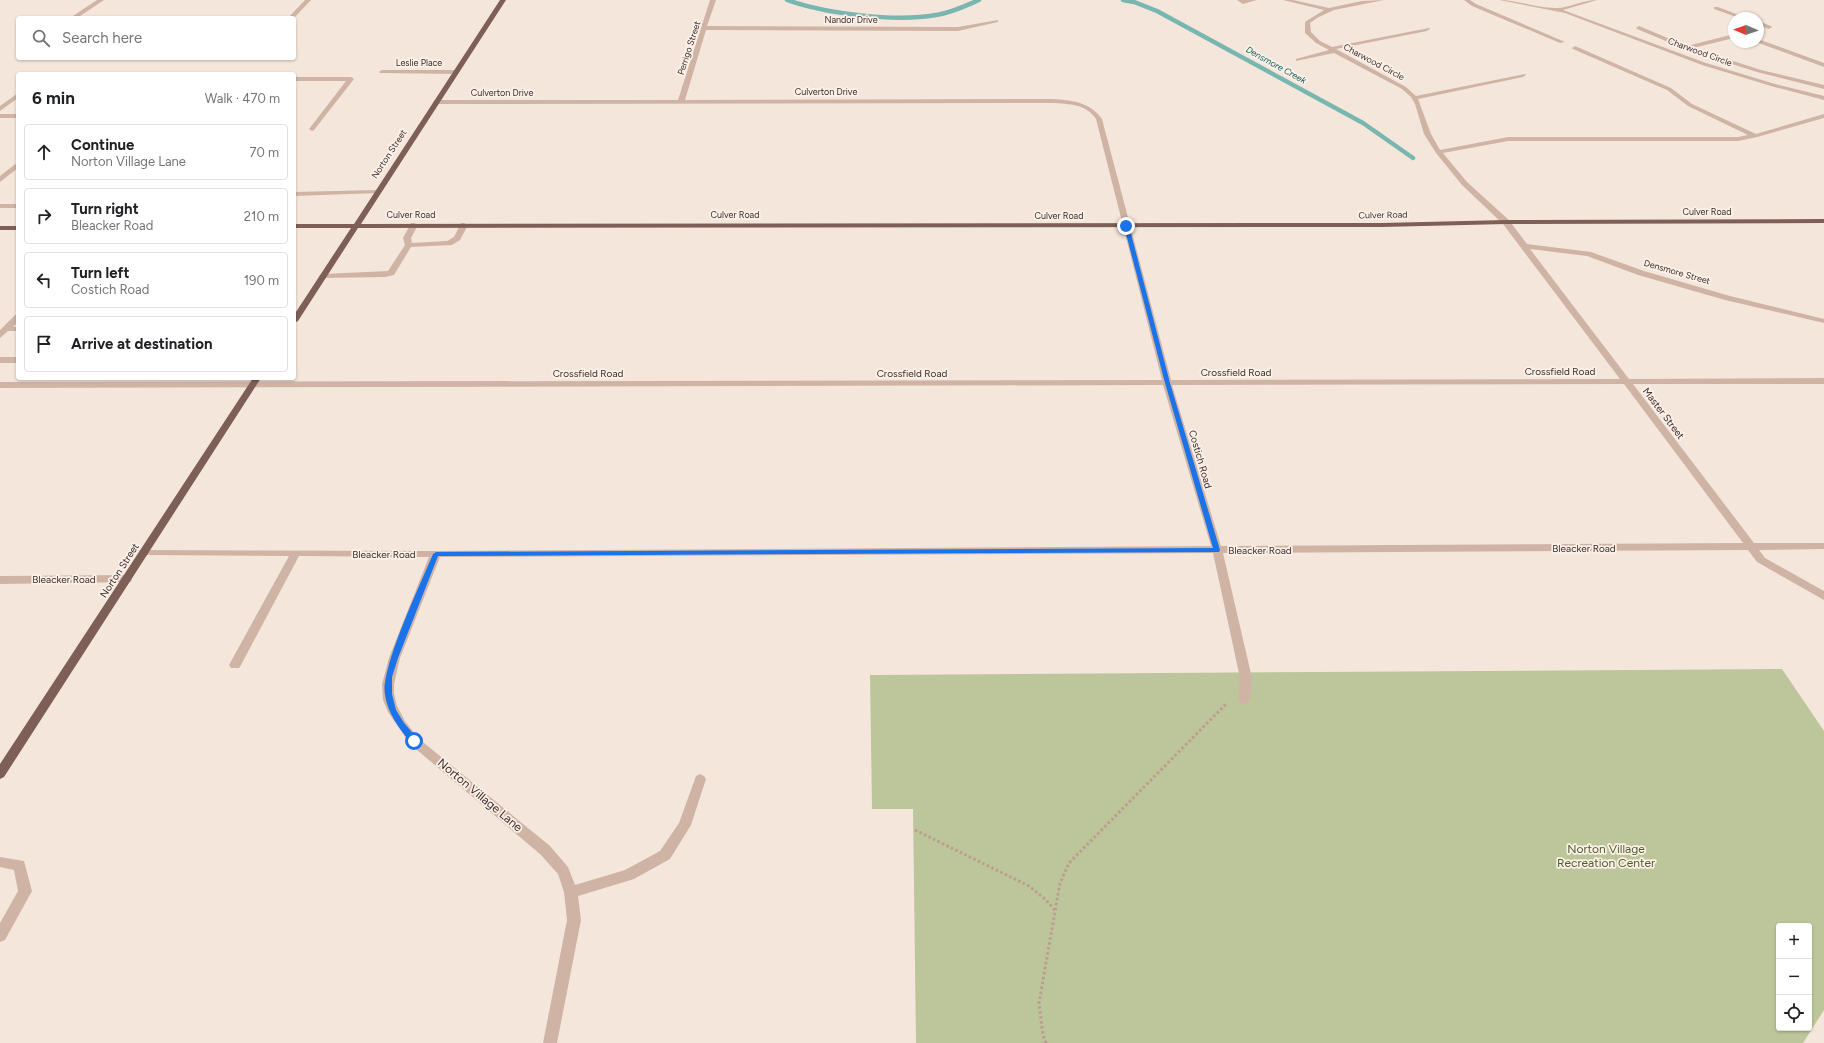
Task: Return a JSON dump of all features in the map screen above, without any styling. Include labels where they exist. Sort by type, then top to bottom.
[{"type":"main road","name":"Norton Street","points":[[296,313],[323,276],[503,0]]},
{"type":"main road","name":"Culver Road","points":[[296,226],[1126,226],[1382,225],[1506,222],[1824,221]]},
{"type":"main road","points":[[0,228],[16,228]]},
{"type":"main road","name":"Norton Street","points":[[0,774],[255,381]]},
{"type":"street","points":[[76,16],[101,0]]},
{"type":"street","points":[[293,16],[308,0]]},
{"type":"street","name":"Perrigo Street","points":[[681,101],[713,0]]},
{"type":"street","points":[[1240,0],[1243,2],[1254,0]]},
{"type":"street","points":[[1286,0],[1330,10]]},
{"type":"street","points":[[1353,0],[1359,4]]},
{"type":"street","name":"Charwood Circle","points":[[1381,0],[1330,10],[1315,15],[1307,23],[1308,32],[1318,42],[1404,88],[1415,98]]},
{"type":"street","points":[[1467,0],[1474,5],[1562,42]]},
{"type":"street","name":"Charwood Circle","points":[[1502,0],[1557,10],[1593,21],[1671,52],[1740,76],[1824,98]]},
{"type":"street","points":[[1567,0],[1577,4]]},
{"type":"street","points":[[1557,10],[1594,0]]},
{"type":"street","points":[[1716,8],[1728,12]]},
{"type":"street","name":"Nandor Drive","points":[[705,28],[958,29],[996,21]]},
{"type":"street","points":[[1764,25],[1769,27],[1764,28]]},
{"type":"street","points":[[1639,28],[1687,48],[1759,71],[1824,86]]},
{"type":"street","points":[[1298,60],[1332,50],[1427,29]]},
{"type":"street","points":[[1671,52],[1728,38]]},
{"type":"street","points":[[1764,43],[1824,65]]},
{"type":"street","points":[[1575,48],[1669,89],[1690,105],[1755,136]]},
{"type":"street","name":"Leslie Place","points":[[382,72],[456,72]]},
{"type":"street","points":[[1506,222],[1466,188],[1438,152],[1427,134],[1415,98],[1523,75]]},
{"type":"street","points":[[296,79],[351,79],[312,130]]},
{"type":"street","points":[[0,109],[16,97]]},
{"type":"street","name":"Culverton Drive","points":[[436,102],[1052,101],[1080,104],[1092,110],[1099,119],[1126,226]]},
{"type":"street","points":[[0,116],[16,116]]},
{"type":"street","points":[[1438,152],[1508,139],[1738,139],[1755,136],[1824,116]]},
{"type":"street","points":[[0,180],[16,166]]},
{"type":"street","points":[[296,194],[377,192]]},
{"type":"street","points":[[0,206],[16,206]]},
{"type":"street","name":"Master Street","points":[[1506,222],[1762,560],[1824,596]]},
{"type":"street","points":[[323,276],[385,275],[391,272],[409,245],[407,238],[414,225]]},
{"type":"street","points":[[409,245],[449,243],[458,238],[464,225]]},
{"type":"street","name":"Costich Road","points":[[1126,226],[1168,383],[1217,550],[1246,678],[1244,700]]},
{"type":"street","name":"Densmore Street","points":[[1524,246],[1588,254],[1641,273],[1728,298],[1824,321]]},
{"type":"street","points":[[3,332],[16,318]]},
{"type":"street","points":[[3,332],[16,329]]},
{"type":"street","points":[[0,360],[16,360]]},
{"type":"street","name":"Crossfield Road","points":[[0,385],[114,381],[1168,383],[1824,381]]},
{"type":"street","name":"Bleacker Road","points":[[144,552],[436,554],[1824,546]]},
{"type":"street","points":[[235,665],[296,553]]},
{"type":"street","name":"Norton Village Lane","points":[[436,554],[394,658],[389,677],[388,694],[393,710],[401,725],[414,741],[545,850],[563,871],[571,892],[574,920],[550,1043]]},
{"type":"street","name":"Bleacker Road","points":[[0,580],[127,579]]},
{"type":"street","points":[[571,892],[629,875],[665,855],[685,825],[700,780]]},
{"type":"street","points":[[0,862],[18,865],[25,891],[0,936]]},
{"type":"path","points":[[1046,1043],[1043,1035],[1039,1003],[1060,883],[1069,863],[1227,703],[1230,697]]},
{"type":"path","points":[[915,830],[1030,886],[1055,910]]},
{"type":"green space","name":"Norton Village Recreation Center","points":[[1782,669],[1824,731],[1824,1010],[1812,1029],[1812,923],[1776,923],[1776,1031],[1811,1031],[1803,1043],[916,1043],[913,809],[872,809],[870,675]]},
{"type":"waterway","name":"Densmore Creek","points":[[787,0],[840,13],[901,18],[947,13],[979,0]]},
{"type":"waterway","name":"Densmore Creek","points":[[1123,0],[1134,2],[1157,11],[1363,123],[1413,158]]},
{"type":"route","points":[[414,741],[401,725],[393,710],[388,694],[389,677],[394,658],[436,554],[1217,550],[1168,383],[1126,226]]}]
